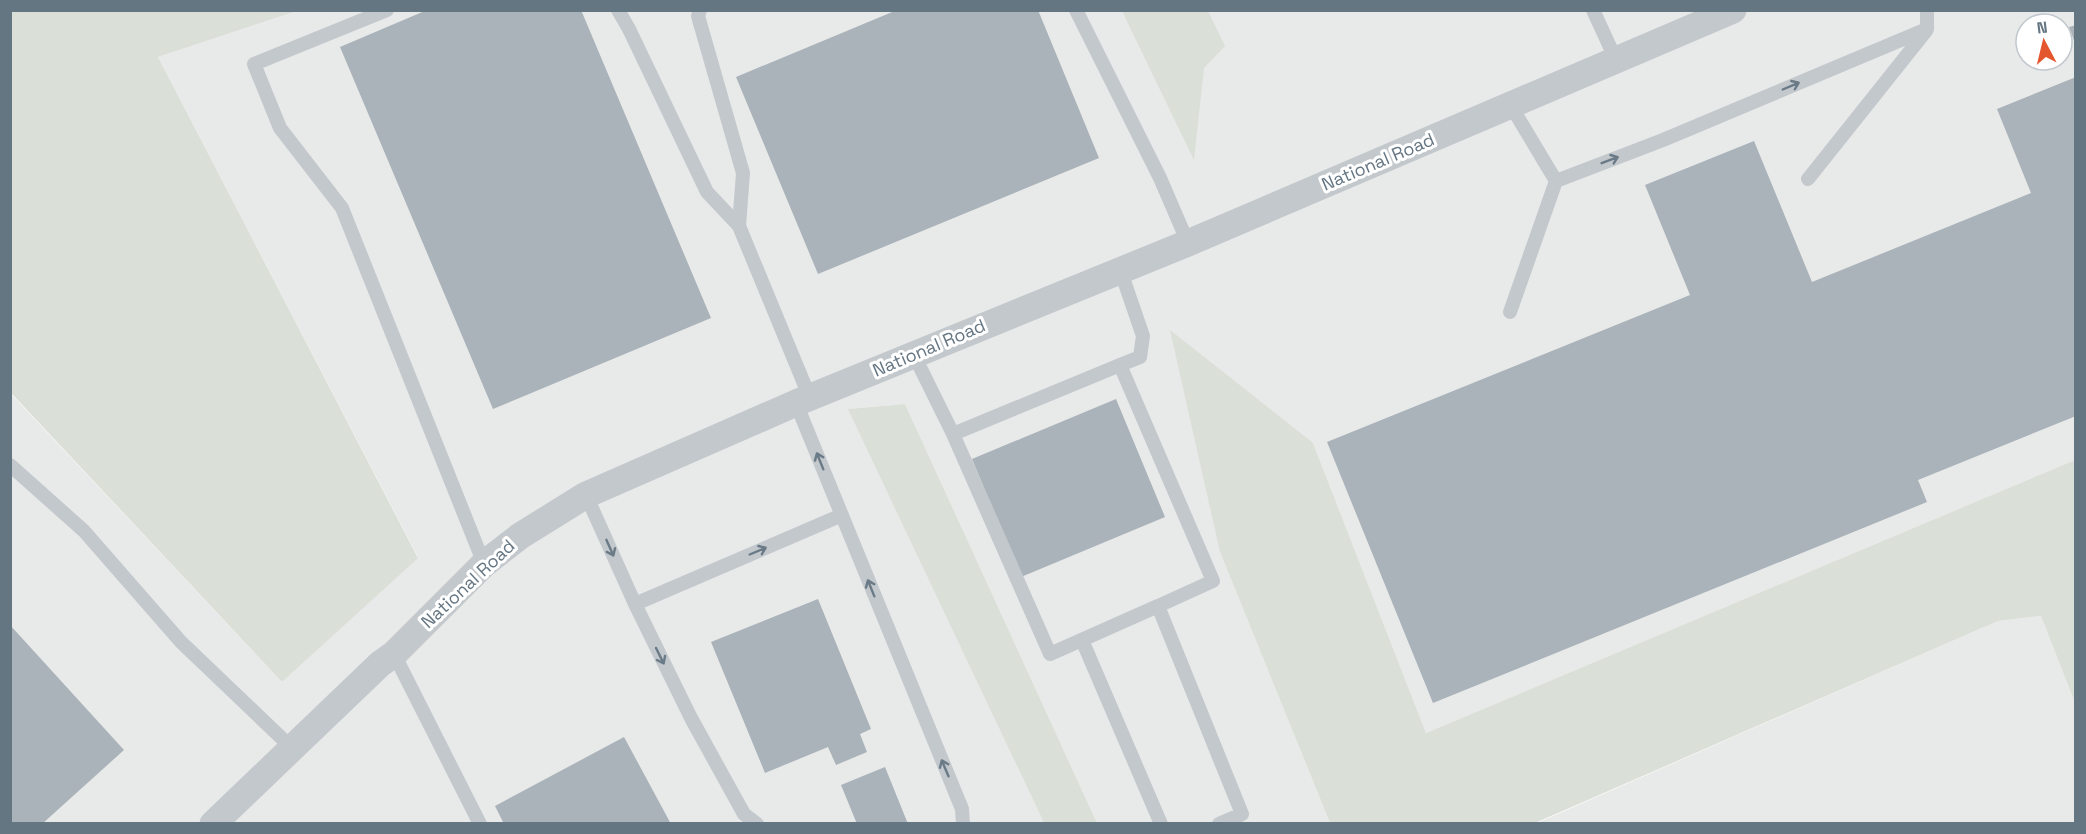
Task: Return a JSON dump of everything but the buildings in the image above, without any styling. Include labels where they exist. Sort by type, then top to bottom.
[{"type":"street","name":"National Road","points":[[213,824],[380,664],[394,654],[484,564],[520,536],[586,495],[803,400],[1188,243],[1733,10]]},
{"type":"lane","points":[[387,10],[254,64],[280,128],[342,208],[484,564]]},
{"type":"lane","points":[[618,10],[706,192],[740,226]]},
{"type":"lane","points":[[700,10],[698,16],[743,173],[740,226],[842,515],[962,809],[963,824]]},
{"type":"lane","points":[[1076,10],[1160,178],[1188,243]]},
{"type":"lane","points":[[1593,10],[1616,60]]},
{"type":"lane","points":[[1808,179],[1927,29],[1927,10]]},
{"type":"lane","points":[[1510,312],[1556,181],[1663,140],[1927,29]]},
{"type":"lane","points":[[1511,106],[1556,181]]},
{"type":"lane","points":[[953,434],[1140,357],[1143,336],[1120,269]]},
{"type":"lane","points":[[914,355],[953,434],[1050,654],[1213,582],[1120,365]]},
{"type":"lane","points":[[10,465],[84,531],[181,642],[292,748]]},
{"type":"lane","points":[[586,495],[634,604],[691,718],[744,814],[757,824]]},
{"type":"lane","points":[[634,604],[842,515]]},
{"type":"lane","points":[[1158,606],[1242,814],[1219,824]]},
{"type":"lane","points":[[1082,640],[1161,824]]},
{"type":"lane","points":[[394,654],[480,824]]},
{"type":"shaded area","points":[[11,10],[296,11],[158,57],[418,558],[282,682],[11,393]]},
{"type":"shaded area","points":[[296,10],[2075,11],[2075,460],[1426,733],[1313,443],[1220,552],[1330,823],[1097,823],[905,404],[849,409],[1044,823],[11,823],[10,393],[282,682],[418,557],[158,57]]},
{"type":"shaded area","points":[[1122,11],[1208,11],[1225,46],[1204,68],[1194,160]]},
{"type":"shaded area","points":[[1170,330],[1313,443],[1426,733],[2075,460],[2075,703],[2041,616],[1998,621],[1535,823],[1330,823],[1220,552]]},
{"type":"shaded area","points":[[905,404],[1097,823],[1044,823],[848,409]]},
{"type":"shaded area","points":[[2041,616],[2075,703],[2075,823],[1535,824],[1998,621]]}]
